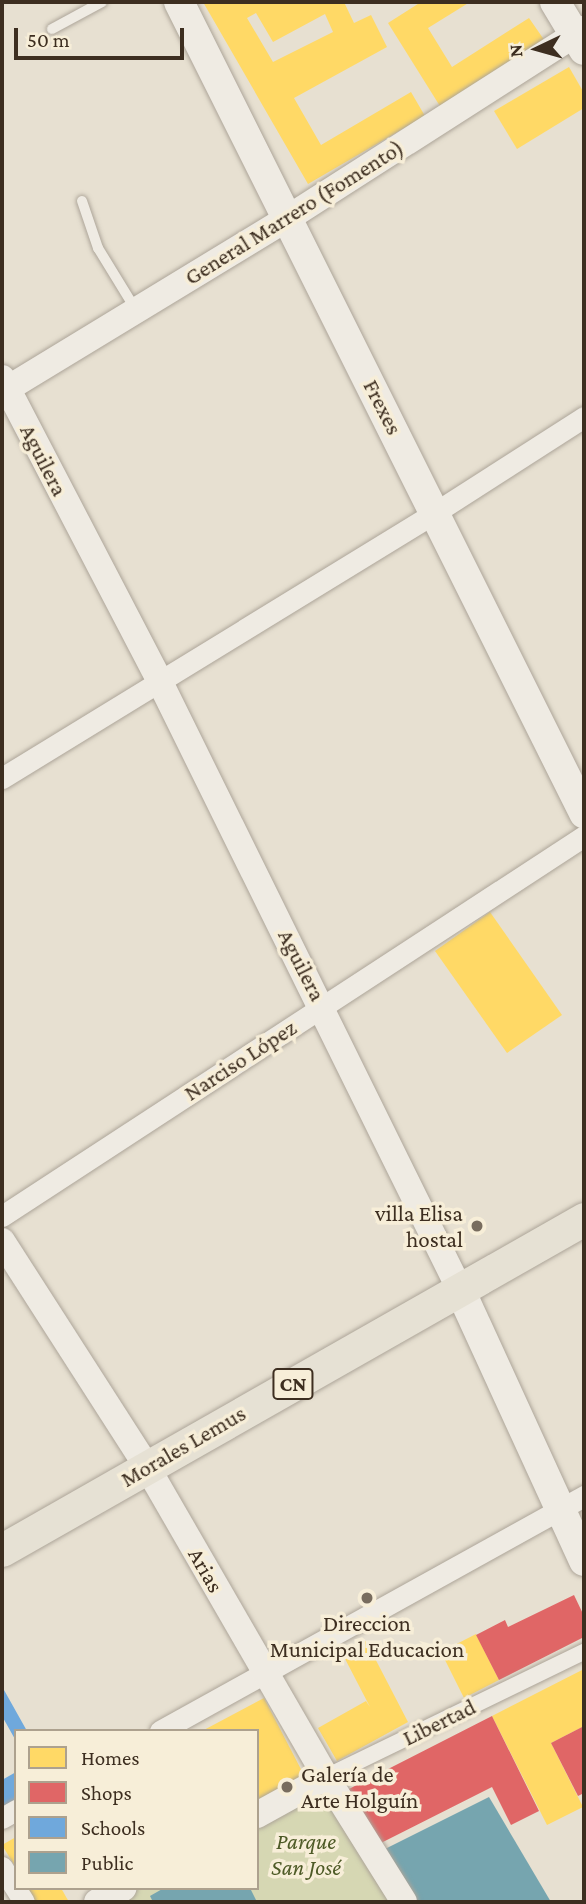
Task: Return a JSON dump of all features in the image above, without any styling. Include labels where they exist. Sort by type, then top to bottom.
[{"type":"main road","name":"Frexes","points":[[179,2],[584,813]]},
{"type":"main road","points":[[555,2],[581,38]]},
{"type":"main road","name":"Morales Lemus","points":[[2,1550],[584,1219]]},
{"type":"main road","name":"Aguilera","points":[[460,1290],[572,1503],[584,1561]]},
{"type":"street","name":"General Marrero (Fomento)","points":[[4,386],[136,310],[581,38]]},
{"type":"street","name":"Aguilera","points":[[4,386],[159,680],[460,1290]]},
{"type":"street","points":[[2,778],[436,512],[584,416]]},
{"type":"street","name":"Narciso López","points":[[2,1216],[584,836]]},
{"type":"street","name":"Arias","points":[[2,1241],[147,1467],[326,1777],[404,1902]]},
{"type":"street","points":[[164,1729],[572,1503]]},
{"type":"street","name":"Libertad","points":[[259,1814],[326,1777],[584,1652]]},
{"type":"street","points":[[2,1867],[14,1886]]},
{"type":"street","points":[[97,1902],[119,1890]]},
{"type":"lane","points":[[52,29],[102,2]]},
{"type":"lane","points":[[82,201],[98,248],[136,310]]},
{"type":"green space","name":"Parque San José","points":[[323,1791],[392,1902],[115,1902],[137,1890],[259,1890],[259,1825]]},
{"type":"building: Homes","points":[[203,2],[344,2],[354,23],[371,15],[387,47],[294,98],[321,145],[411,92],[425,116],[308,184]],"holes":[[[256,13],[273,42],[325,14],[333,32],[273,62],[247,18]]]},
{"type":"building: Homes","points":[[421,2],[470,2],[428,28],[452,67],[529,18],[547,44],[443,111],[388,23]]},
{"type":"building: Homes","points":[[569,67],[584,93],[584,108],[517,149],[494,111]]},
{"type":"building: Homes","points":[[490,912],[562,1015],[507,1053],[435,951]]},
{"type":"building: Homes","points":[[476,1634],[499,1680],[464,1698],[441,1652]]},
{"type":"building: Homes","points":[[366,1641],[408,1722],[337,1761],[318,1728],[366,1701],[370,1707],[342,1653]]},
{"type":"building: Homes","points":[[584,1669],[584,1726],[551,1743],[583,1807],[547,1825],[492,1716]]},
{"type":"building: Homes","points":[[264,1698],[305,1777],[259,1801],[259,1729],[206,1729]]},
{"type":"building: Homes","points":[[14,1838],[14,1865],[2,1845]]},
{"type":"building: Homes","points":[[28,1890],[62,1890],[69,1902],[35,1902]]},
{"type":"building: Shops","points":[[574,1595],[584,1616],[584,1637],[499,1680],[476,1635],[505,1620],[508,1627]]},
{"type":"building: Shops","points":[[492,1716],[539,1811],[511,1825],[492,1787],[377,1845],[343,1792]]},
{"type":"building: Shops","points":[[584,1726],[584,1793],[578,1796],[551,1743]]},
{"type":"building: Schools","points":[[4,1690],[26,1729],[14,1729],[14,1737],[2,1716]]},
{"type":"building: Schools","points":[[14,1773],[14,1802],[2,1809],[2,1780]]},
{"type":"building: Public","points":[[489,1797],[551,1902],[414,1902],[383,1850]]},
{"type":"building: Public","points":[[160,1890],[251,1890],[257,1902],[153,1902],[150,1896]]},
{"type":"place","name":"villa Elisa hostal","points":[[477,1226]]},
{"type":"place","name":"Direccion Municipal Educacion","points":[[367,1598]]},
{"type":"place","name":"Galería de Arte Holguín","points":[[287,1787]]}]
